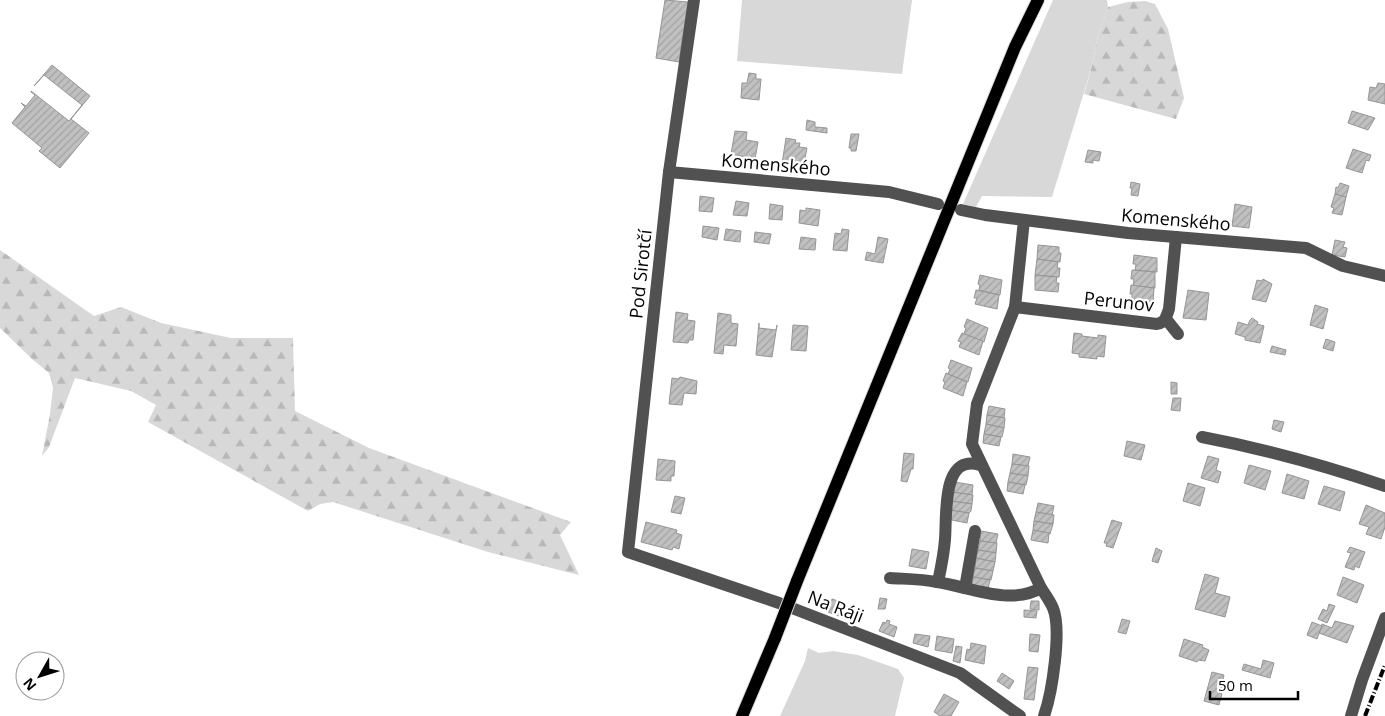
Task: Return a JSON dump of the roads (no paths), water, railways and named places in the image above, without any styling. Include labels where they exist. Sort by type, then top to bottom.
[{"type":"main road","points":[[742,716],[1011,56],[1038,0]]},
{"type":"street","name":"Pod Sirotčí","points":[[628,552],[669,172],[694,0]]},
{"type":"street","name":"Komenského","points":[[669,172],[889,192],[938,204]]},
{"type":"street","name":"Komenského","points":[[961,210],[1128,233],[1306,248],[1343,266],[1385,276]]},
{"type":"street","points":[[1024,220],[1014,307],[977,404],[972,444],[980,465],[1041,588],[1053,607],[1058,627],[1057,644],[1044,716]]},
{"type":"street","name":"Perunov","points":[[1014,307],[1162,323],[1166,319],[1168,309],[1176,237]]},
{"type":"street","points":[[1166,319],[1178,334]]},
{"type":"street","points":[[1202,437],[1279,453],[1385,486]]},
{"type":"street","points":[[938,582],[946,538],[945,517],[952,476],[963,464],[971,462],[980,465]]},
{"type":"street","points":[[965,588],[976,531]]},
{"type":"street","name":"Na Ráji","points":[[628,552],[779,603],[960,673],[1020,716]]},
{"type":"street","points":[[890,578],[938,582],[984,592],[1015,595],[1032,592],[1041,588]]},
{"type":"street","points":[[1351,716],[1385,618]]},
{"type":"railway","points":[[1365,716],[1385,665]]}]
